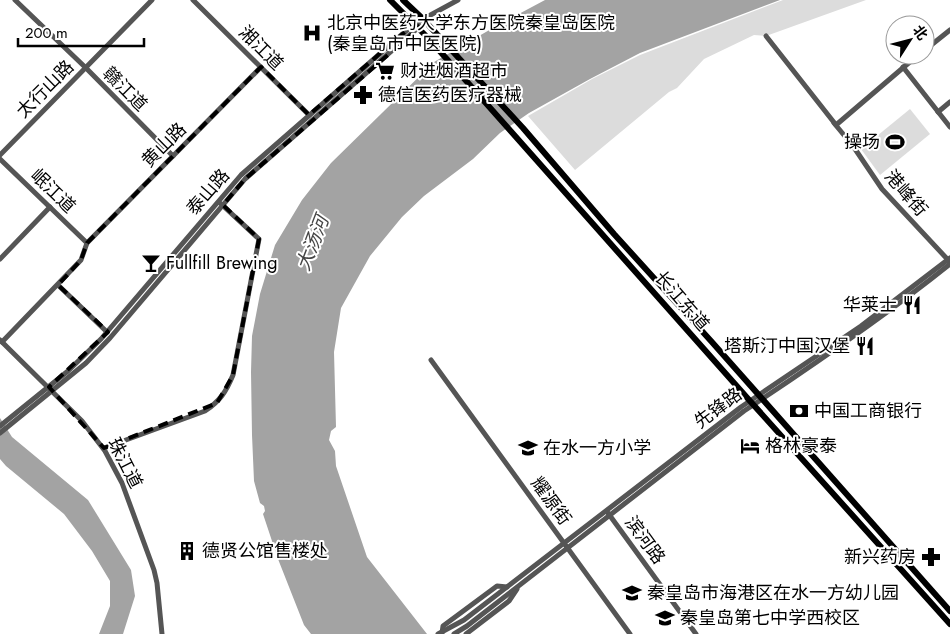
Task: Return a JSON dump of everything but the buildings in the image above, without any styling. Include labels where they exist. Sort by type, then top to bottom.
[{"type":"main road","name":"长江东道","points":[[390,0],[440,52],[950,624]]},
{"type":"main road","name":"长江东道","points":[[403,0],[424,19],[523,128],[614,234],[950,610]]},
{"type":"street","name":"赣江道","points":[[15,0],[173,156]]},
{"type":"street","name":"太行山路","points":[[0,155],[152,0]]},
{"type":"street","name":"湘江道","points":[[193,0],[309,114]]},
{"type":"street","name":"泰山路","points":[[0,426],[51,389],[107,332],[220,203],[241,175],[309,114],[424,19],[458,0]]},
{"type":"street","points":[[0,433],[51,389],[86,363],[110,338],[220,203],[416,26]]},
{"type":"street","points":[[935,42],[950,30]]},
{"type":"street","name":"港峰街","points":[[766,36],[853,146],[882,189],[949,261]]},
{"type":"street","points":[[836,125],[906,65]]},
{"type":"street","name":"黄山路","points":[[1,341],[81,260],[87,243],[261,67]]},
{"type":"street","points":[[903,67],[950,127]]},
{"type":"street","points":[[938,112],[950,102]]},
{"type":"street","name":"岷江道","points":[[0,159],[87,243]]},
{"type":"street","points":[[104,448],[205,410],[217,403],[226,392],[233,375],[259,239],[220,203]]},
{"type":"street","points":[[0,259],[50,207]]},
{"type":"street","name":"先锋路","points":[[441,634],[464,620],[507,586],[608,513],[751,403],[879,319],[949,261]]},
{"type":"street","points":[[58,285],[107,332]]},
{"type":"street","name":"珠江道","points":[[1,341],[82,421],[104,448],[122,483],[150,556],[157,583],[162,634]]},
{"type":"street","name":"耀源街","points":[[431,360],[630,634]]},
{"type":"street","points":[[454,634],[568,548],[608,513]]},
{"type":"street","name":"滨河路","points":[[608,513],[696,634]]},
{"type":"street","points":[[466,634],[509,601],[522,583]]},
{"type":"highlighted area","points":[[414,24],[419,28],[245,179],[223,205],[259,239],[233,375],[217,403],[104,448],[49,387],[108,332],[58,285],[81,260],[87,243],[261,67],[309,115]]},
{"type":"shaded area","points":[[783,0],[866,0],[766,36],[754,35],[704,59],[677,88],[669,92],[575,170],[528,116],[592,79],[640,55]]},
{"type":"shaded area","name":"操场","points":[[910,109],[930,134],[880,175],[861,149]]},
{"type":"water","name":"大汤河","points":[[545,0],[780,0],[640,53],[529,113],[500,133],[473,159],[424,196],[402,217],[370,256],[341,308],[334,352],[336,427],[331,431],[329,440],[335,451],[336,466],[367,557],[427,634],[311,634],[304,625],[278,559],[263,514],[265,511],[264,506],[260,503],[254,481],[252,336],[260,294],[275,245],[302,200],[331,163],[434,62]]},
{"type":"water","points":[[0,418],[12,437],[88,500],[131,570],[135,596],[123,634],[99,634],[110,606],[110,581],[92,551],[64,514],[0,459]]},
{"type":"place","name":"北京中医药大学东方医院秦皇岛医院 (秦皇岛市中医医院)","points":[[312,33]]},
{"type":"place","name":"财进烟酒超市","points":[[385,71]]},
{"type":"place","name":"德信医药医疗器械","points":[[363,95]]},
{"type":"place","name":"操场","points":[[895,142]]},
{"type":"place","name":"Fullfill Brewing","points":[[151,263]]},
{"type":"place","name":"华莱士","points":[[912,305]]},
{"type":"place","name":"塔斯汀中国汉堡","points":[[865,346]]},
{"type":"place","name":"中国工商银行","points":[[799,411]]},
{"type":"place","name":"格林豪泰","points":[[750,446]]},
{"type":"place","name":"在水一方小学","points":[[528,448]]},
{"type":"place","name":"德贤公馆售楼处","points":[[187,551]]},
{"type":"place","name":"新兴药房","points":[[931,557]]},
{"type":"place","name":"秦皇岛市海港区在水一方幼儿园","points":[[632,593]]},
{"type":"place","name":"秦皇岛第七中学西校区","points":[[665,618]]}]
